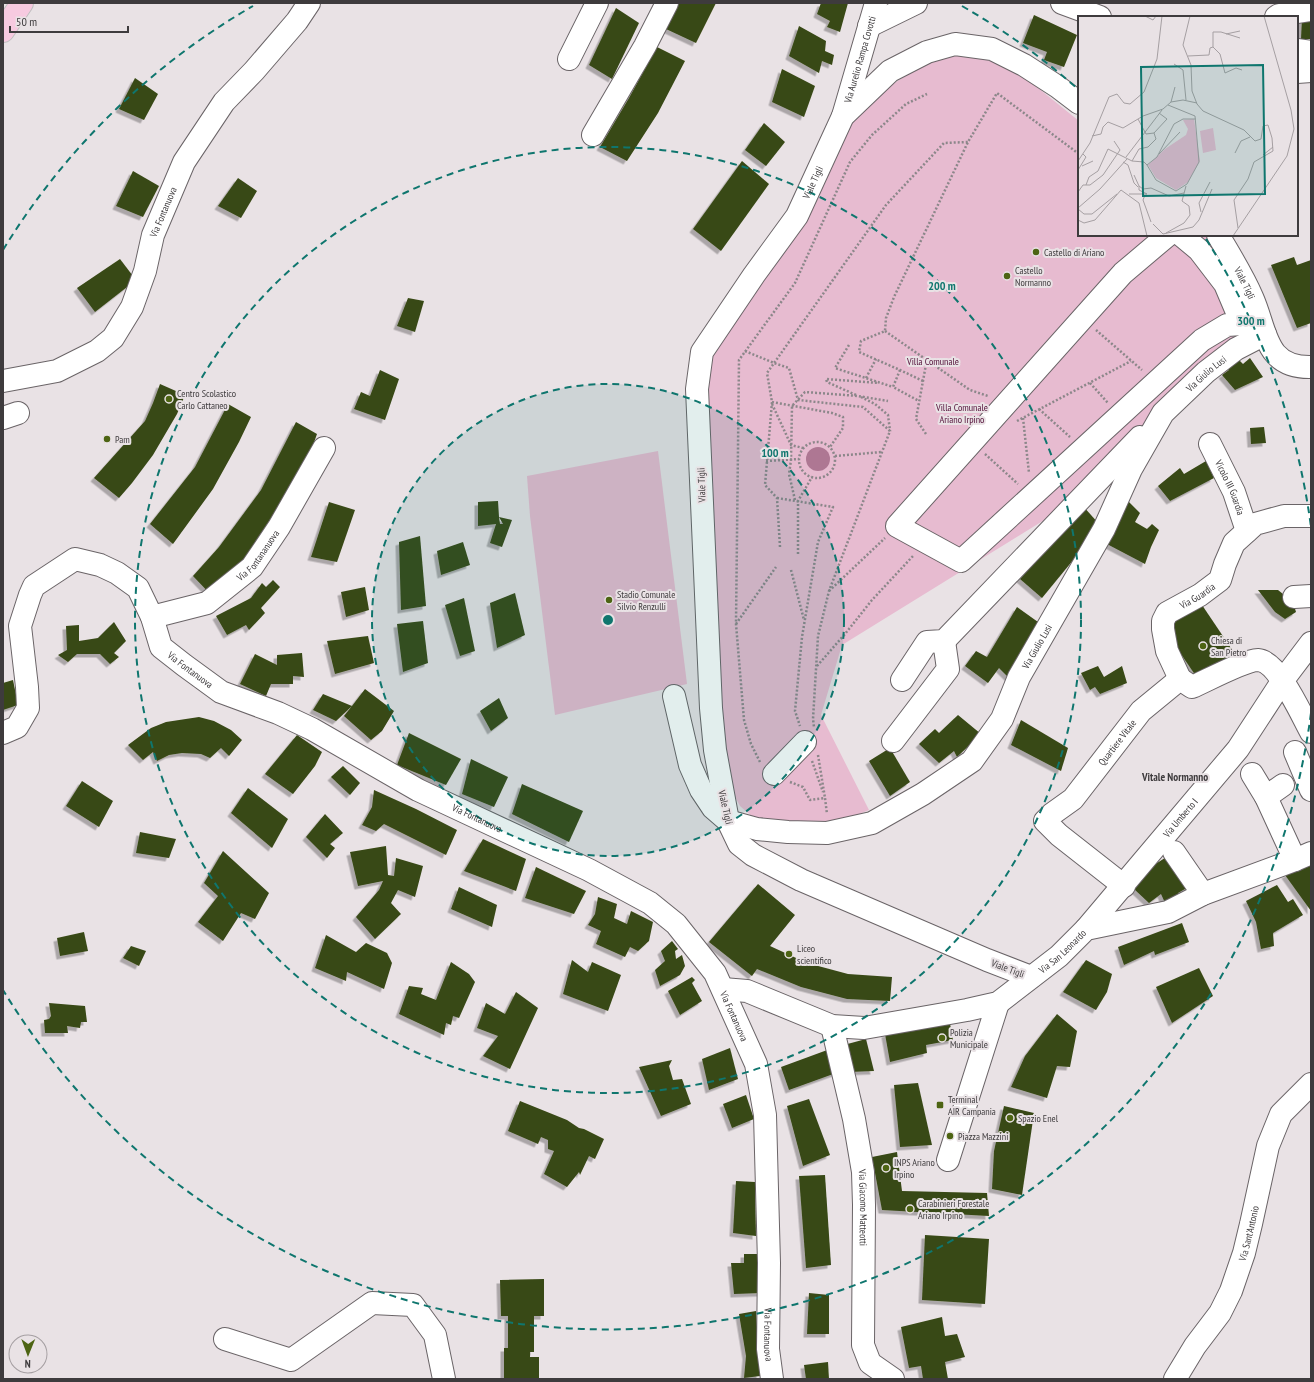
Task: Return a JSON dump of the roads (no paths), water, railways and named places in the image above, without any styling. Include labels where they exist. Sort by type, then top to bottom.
[{"type":"street","name":"Via Fontanuova","points":[[3,381],[57,370],[97,351],[112,338],[132,307],[145,271],[153,235],[184,162],[224,102],[259,65],[297,21],[310,3]]},
{"type":"street","points":[[569,60],[597,3]]},
{"type":"street","points":[[593,135],[645,46],[667,3]]},
{"type":"street","points":[[882,12],[916,3]]},
{"type":"street","points":[[1062,3],[1097,16]]},
{"type":"street","name":"Via Aurelio Rampa Covotti","points":[[843,116],[882,12]]},
{"type":"street","name":"Viale Tigli","points":[[1031,977],[987,960],[801,880],[753,855],[739,844],[728,821],[715,750],[711,708],[697,389],[702,352],[754,275],[797,216],[843,116],[890,71],[927,52],[955,44],[992,49],[1024,65],[1078,102]]},
{"type":"street","points":[[1298,50],[1311,52]]},
{"type":"street","points":[[1298,72],[1311,71]]},
{"type":"street","points":[[1167,236],[1123,273],[1082,319],[1011,413],[967,448],[897,526],[961,561],[1202,340],[1227,325],[1242,324],[1225,284],[1199,250],[1182,236]]},
{"type":"street","name":"Viale Tigli","points":[[1219,236],[1252,297],[1265,334],[1274,353],[1283,362],[1299,367],[1311,367]]},
{"type":"street","name":"Via Giulio Lusi","points":[[728,821],[757,829],[788,832],[827,833],[872,823],[923,794],[972,761],[1002,719],[1019,677],[1104,529],[1131,469],[1163,413],[1206,372],[1236,349],[1265,334]]},
{"type":"street","points":[[902,680],[927,642],[944,641],[1163,413]]},
{"type":"street","name":"Vicolo III Guardia","points":[[1210,444],[1234,492],[1247,532]]},
{"type":"street","name":"Via Fontananuova","points":[[152,617],[206,603],[252,567],[279,527],[324,448]]},
{"type":"street","name":"Via Guardia","points":[[1180,679],[1167,651],[1163,621],[1167,613],[1200,595],[1220,580],[1234,543],[1255,524],[1284,516],[1311,516]]},
{"type":"street","name":"Via Fontanuova","points":[[3,733],[18,727],[28,708],[20,626],[26,605],[34,586],[75,559],[100,565],[138,588],[152,617],[161,647],[221,692],[278,713],[312,729],[418,790],[589,870],[650,903],[676,924],[715,973],[756,1064],[765,1115],[769,1263],[768,1349],[772,1379]]},
{"type":"street","points":[[893,741],[948,669],[944,641]]},
{"type":"street","name":"Via Umberto I","points":[[1086,929],[1124,886],[1238,749],[1283,680],[1311,643]]},
{"type":"street","points":[[1180,679],[1192,687],[1241,665],[1257,660],[1266,663],[1283,680],[1311,732]]},
{"type":"street","name":"Quartiere Vitale","points":[[1124,886],[1064,840],[1045,822],[1052,814],[1073,799],[1141,711],[1180,679]]},
{"type":"street","points":[[674,696],[690,765],[701,790],[713,808],[728,821]]},
{"type":"street","points":[[774,774],[813,741]]},
{"type":"street","points":[[1295,752],[1311,790]]},
{"type":"street","points":[[1252,774],[1303,856]]},
{"type":"street","points":[[1266,797],[1284,785]]},
{"type":"street","points":[[1174,852],[1203,894]]},
{"type":"street","name":"Via San Leonardo","points":[[723,989],[747,991],[832,1026],[864,1028],[998,1003],[1059,956],[1086,929],[1168,912],[1203,894],[1303,856]]},
{"type":"street","points":[[948,1160],[998,1003]]},
{"type":"street","name":"Via Giacomo Matteotti","points":[[832,1026],[854,1119],[863,1172],[863,1345],[870,1363],[893,1379]]},
{"type":"street","name":"Via Sant'Antonio","points":[[1175,1379],[1196,1346],[1220,1313],[1231,1291],[1244,1253],[1268,1146],[1281,1114],[1311,1084]]},
{"type":"street","points":[[225,1339],[291,1360],[372,1304],[412,1305],[435,1335],[444,1379]]},
{"type":"place","name":"Castello di Ariano","points":[[1036,252]]},
{"type":"place","name":"Castello Normanno","points":[[1007,276]]},
{"type":"place","name":"Centro Scolastico Carlo Cattaneo","points":[[169,399]]},
{"type":"place","name":"Pam","points":[[107,439]]},
{"type":"place","name":"Stadio Comunale Silvio Renzulli","points":[[609,600]]},
{"type":"place","name":"Chiesa di San Pietro","points":[[1203,646]]},
{"type":"place","name":"Liceo scientifico","points":[[789,954]]},
{"type":"place","name":"Polizia Municipale","points":[[942,1038]]},
{"type":"place","name":"Terminal AIR Campania","points":[[940,1105]]},
{"type":"place","name":"Spazio Enel","points":[[1010,1118]]},
{"type":"place","name":"Piazza Mazzini","points":[[950,1136]]},
{"type":"place","name":"INPS Ariano Irpino","points":[[886,1168]]},
{"type":"place","name":"Carabinieri Forestale Ariano Irpino","points":[[910,1209]]},
{"type":"district","name":"Vitale Normanno","points":[[1175,777]]},
{"type":"park label","name":"Villa Comunale","points":[[933,361]]},
{"type":"park label","name":"Villa Comunale Ariano Irpino","points":[[962,412]]}]
